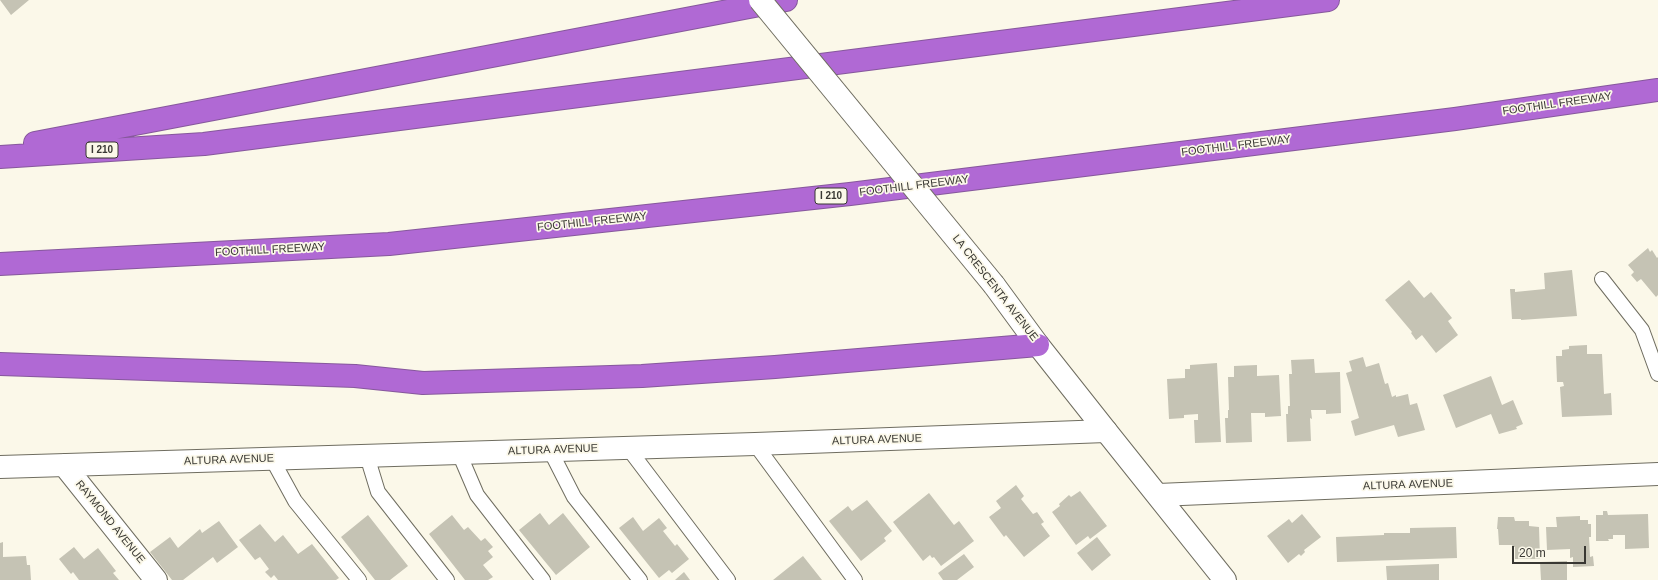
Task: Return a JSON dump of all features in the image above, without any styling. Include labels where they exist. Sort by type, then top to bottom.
[{"type":"highway","points":[[0,149],[786,0]]},
{"type":"highway","name":"I 210","points":[[0,157],[204,144],[1328,0]]},
{"type":"highway","name":"FOOTHILL FREEWAY","points":[[0,264],[389,244],[858,193],[1447,120],[1658,90]]},
{"type":"highway","points":[[0,364],[355,376],[423,382],[642,376],[775,367],[1038,345]]},
{"type":"street","name":"LA CRESCENTA AVENUE","points":[[760,0],[994,285],[1038,345],[1225,580]]},
{"type":"street","name":"ALTURA AVENUE","points":[[0,467],[755,444],[1106,431]]},
{"type":"street","name":"RAYMOND AVENUE","points":[[64,464],[156,580]]},
{"type":"street","name":"ALTURA AVENUE","points":[[1158,495],[1658,474]]},
{"type":"lane","points":[[1602,279],[1642,330],[1658,374]]},
{"type":"lane","points":[[755,444],[855,580]]},
{"type":"lane","points":[[628,448],[728,580]]},
{"type":"lane","points":[[550,450],[574,497],[640,580]]},
{"type":"lane","points":[[459,453],[477,495],[543,580]]},
{"type":"lane","points":[[367,456],[378,492],[447,580]]},
{"type":"lane","points":[[272,459],[295,501],[359,580]]},
{"type":"building","points":[[0,0],[29,0],[11,15]]},
{"type":"building","points":[[1648,248],[1650,252],[1652,250],[1657,258],[1658,257],[1658,295],[1656,297],[1641,279],[1637,282],[1631,275],[1634,272],[1628,265]]},
{"type":"building","points":[[1572,270],[1577,316],[1521,320],[1512,319],[1510,289],[1515,289],[1515,292],[1545,289],[1544,273]]},
{"type":"building","points":[[1409,280],[1424,298],[1431,292],[1452,318],[1448,321],[1458,335],[1436,353],[1422,335],[1416,340],[1411,333],[1412,332],[1385,300]]},
{"type":"building","points":[[1587,345],[1587,354],[1602,354],[1604,394],[1611,393],[1612,415],[1562,417],[1560,387],[1564,386],[1563,382],[1557,382],[1556,356],[1562,356],[1562,350],[1569,349],[1569,346]]},
{"type":"building","points":[[1363,357],[1366,367],[1379,363],[1385,384],[1388,383],[1392,397],[1396,395],[1396,397],[1408,394],[1410,405],[1417,403],[1425,430],[1398,437],[1394,425],[1355,436],[1351,421],[1359,418],[1346,373],[1352,371],[1349,361]]},
{"type":"building","points":[[1314,359],[1315,373],[1340,372],[1341,413],[1326,414],[1326,410],[1311,410],[1311,441],[1287,442],[1286,414],[1288,414],[1288,406],[1290,406],[1289,374],[1292,374],[1291,360]]},
{"type":"building","points":[[1217,363],[1221,442],[1195,443],[1194,420],[1198,420],[1198,414],[1184,415],[1184,418],[1169,419],[1167,379],[1185,378],[1185,369],[1190,369],[1190,365]]},
{"type":"building","points":[[1257,365],[1257,376],[1279,375],[1281,416],[1265,417],[1265,413],[1251,413],[1252,442],[1226,443],[1225,418],[1228,418],[1229,410],[1228,377],[1234,377],[1234,366]]},
{"type":"building","points":[[1491,376],[1502,405],[1513,400],[1523,424],[1516,427],[1517,429],[1499,434],[1491,414],[1456,428],[1443,395]]},
{"type":"building","points":[[1016,485],[1024,496],[1021,499],[1033,514],[1037,512],[1044,522],[1041,524],[1050,536],[1024,557],[1006,535],[1004,537],[989,517],[1001,508],[996,501]]},
{"type":"building","points":[[1080,491],[1107,526],[1090,539],[1088,536],[1076,545],[1052,512],[1060,506],[1059,504],[1069,495],[1071,497]]},
{"type":"building","points":[[929,493],[954,525],[959,521],[974,541],[941,566],[934,557],[932,558],[930,555],[923,561],[893,522]]},
{"type":"building","points":[[867,500],[892,531],[884,538],[886,541],[861,561],[829,521],[848,506],[852,511]]},
{"type":"building","points":[[1603,511],[1607,511],[1608,515],[1648,514],[1649,548],[1625,549],[1625,535],[1613,535],[1613,539],[1608,539],[1609,541],[1596,541],[1596,515],[1603,515]]},
{"type":"building","points":[[540,513],[549,525],[563,513],[590,547],[556,575],[519,530]]},
{"type":"building","points":[[1302,514],[1321,537],[1304,550],[1305,552],[1301,556],[1299,554],[1288,563],[1267,536],[1289,519],[1292,523]]},
{"type":"building","points":[[368,515],[408,566],[390,580],[375,580],[341,537]]},
{"type":"building","points":[[452,515],[464,530],[468,527],[481,541],[485,538],[493,547],[488,551],[493,557],[483,565],[493,577],[488,580],[465,580],[429,534]]},
{"type":"building","points":[[1580,516],[1580,520],[1588,520],[1588,524],[1591,524],[1591,537],[1589,537],[1590,557],[1593,556],[1594,566],[1573,567],[1573,557],[1570,558],[1570,549],[1547,550],[1546,527],[1557,527],[1556,517]]},
{"type":"building","points":[[633,517],[643,531],[659,518],[667,528],[663,531],[675,546],[677,544],[689,559],[672,573],[669,570],[659,578],[619,528]]},
{"type":"building","points":[[1498,517],[1514,517],[1515,521],[1529,521],[1529,526],[1539,527],[1540,559],[1515,559],[1515,547],[1512,545],[1499,545],[1497,529]]},
{"type":"building","points":[[219,521],[238,547],[217,563],[213,557],[183,580],[172,580],[150,552],[170,537],[178,548],[200,529],[202,533]]},
{"type":"building","points":[[260,524],[275,542],[283,535],[298,554],[312,544],[339,578],[336,580],[278,580],[274,575],[271,578],[265,572],[269,569],[260,557],[255,560],[239,540]]},
{"type":"building","points":[[1456,527],[1457,558],[1337,562],[1336,537],[1384,535],[1384,533],[1410,533],[1410,528]]},
{"type":"building","points":[[1097,537],[1111,555],[1092,571],[1077,553]]},
{"type":"building","points":[[3,542],[3,557],[26,556],[27,565],[30,565],[31,580],[0,580],[0,543]]},
{"type":"building","points":[[74,547],[84,559],[98,548],[116,571],[113,573],[119,580],[79,580],[73,572],[71,574],[59,559]]},
{"type":"building","points":[[964,554],[974,567],[957,580],[943,580],[938,573]]},
{"type":"building","points":[[803,556],[822,580],[773,580]]},
{"type":"building","points":[[1567,561],[1567,580],[1541,580],[1540,562]]},
{"type":"building","points":[[1439,564],[1439,580],[1387,580],[1386,566]]},
{"type":"building","points":[[684,572],[690,580],[675,580]]}]
